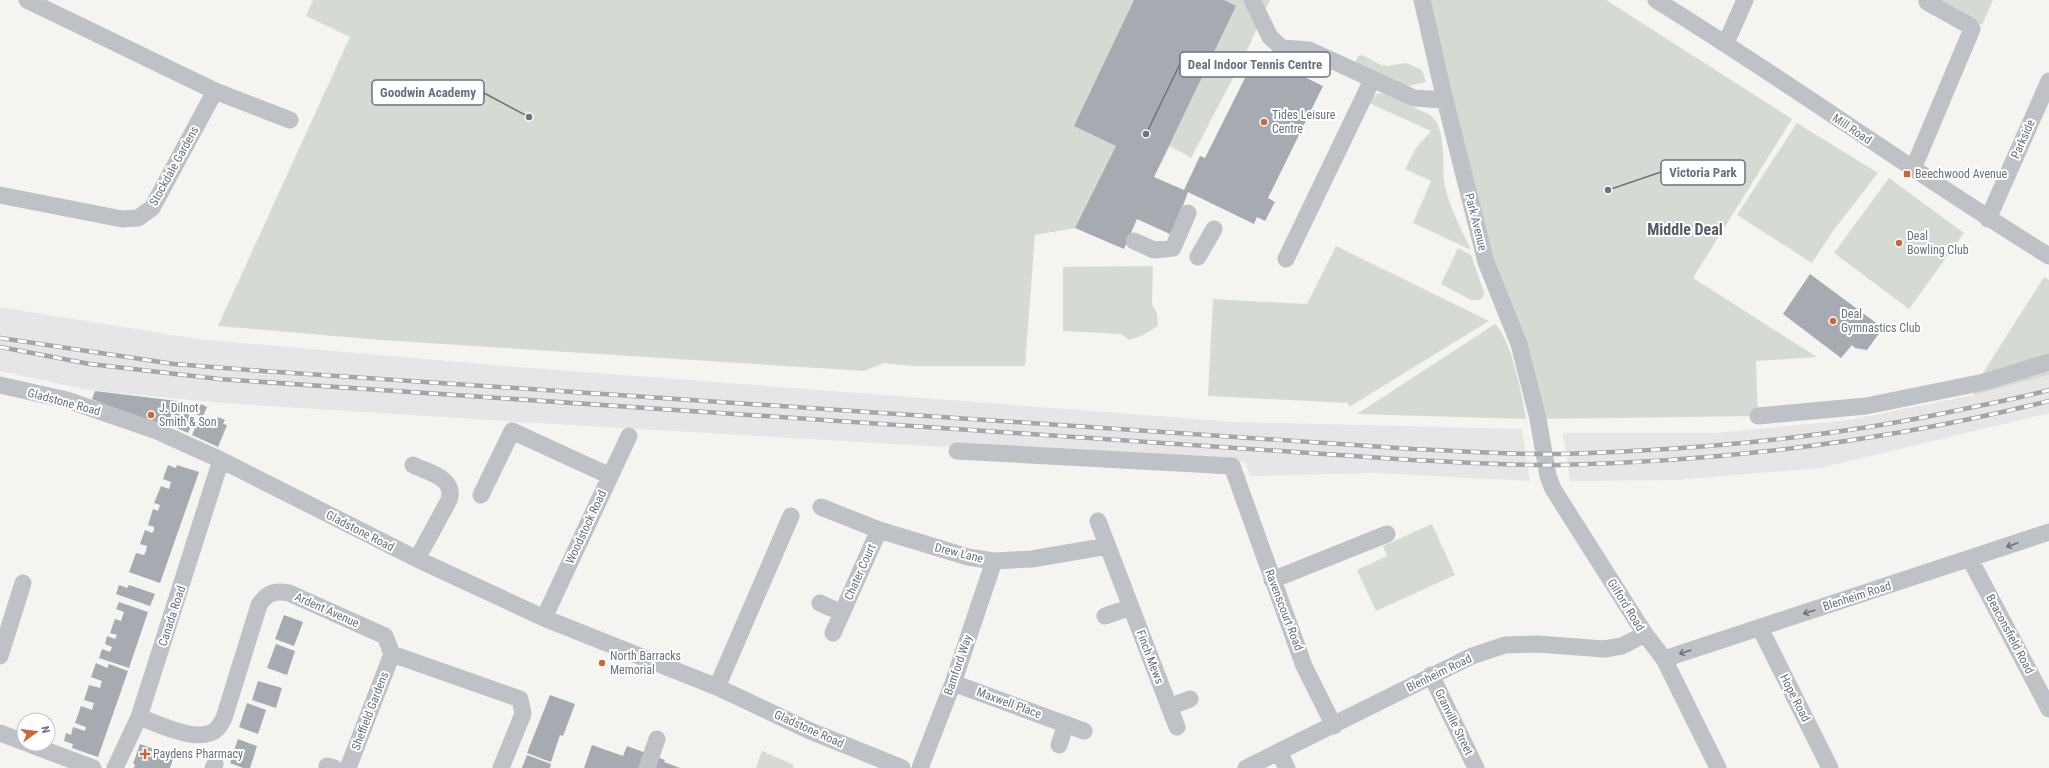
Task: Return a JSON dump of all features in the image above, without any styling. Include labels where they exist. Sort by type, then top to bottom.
[{"type":"street","points":[[27,0],[215,91],[290,120]]},
{"type":"street","points":[[1252,0],[1270,38],[1282,48],[1310,50],[1372,80],[1414,98],[1445,100]]},
{"type":"street","name":"Park Avenue","points":[[1422,0],[1445,100],[1486,262],[1519,344],[1542,440]]},
{"type":"street","name":"Mill Road","points":[[1656,0],[1726,43],[1988,219],[2049,256]]},
{"type":"street","points":[[1726,43],[1745,0]]},
{"type":"street","points":[[1913,169],[1972,29],[1970,26],[1927,2]]},
{"type":"street","points":[[1286,259],[1372,80]]},
{"type":"street","name":"Parkside","points":[[1988,219],[2049,81]]},
{"type":"street","name":"Stockdale Gardens","points":[[0,195],[122,219],[138,218],[152,208],[215,91]]},
{"type":"street","points":[[1134,241],[1154,250],[1173,248],[1188,213]]},
{"type":"street","points":[[1198,257],[1214,229]]},
{"type":"street","points":[[1758,416],[1866,406],[1984,382],[2049,362]]},
{"type":"street","name":"Gladstone Road","points":[[0,386],[66,400],[157,431],[222,460],[417,560],[544,618],[717,687],[875,763],[902,768]]},
{"type":"street","points":[[481,495],[512,431],[610,476]]},
{"type":"street","name":"Woodstock Road","points":[[544,618],[628,436]]},
{"type":"street","name":"Gilford Road","points":[[1542,440],[1548,476],[1553,489],[1645,634],[1664,659],[1718,768]]},
{"type":"street","name":"Ravenscourt Road","points":[[957,451],[1232,466],[1304,666],[1334,726]]},
{"type":"street","name":"Canada Road","points":[[115,768],[139,717],[222,460]]},
{"type":"street","points":[[413,466],[443,478],[450,487],[451,493],[449,500],[417,560]]},
{"type":"street","name":"Drew Lane","points":[[820,506],[879,530],[968,557],[994,561],[1032,559],[1108,546]]},
{"type":"street","points":[[717,687],[791,516]]},
{"type":"street","name":"Finch Mews","points":[[1098,521],[1177,726]]},
{"type":"street","name":"Chater Court","points":[[833,633],[879,530]]},
{"type":"street","name":"Blenheim Road","points":[[1664,659],[2049,532]]},
{"type":"street","points":[[1272,580],[1387,534]]},
{"type":"street","name":"Beaconsfield Road","points":[[1970,559],[2045,692],[2049,709]]},
{"type":"street","name":"Bamford Way","points":[[920,768],[953,683],[994,561]]},
{"type":"street","points":[[0,656],[23,583]]},
{"type":"street","name":"Ardent Avenue","points":[[139,717],[194,736],[205,735],[217,729],[224,718],[259,605],[266,595],[277,591],[289,593],[385,636],[392,654]]},
{"type":"street","name":"Chater Court","points":[[820,603],[842,613]]},
{"type":"street","points":[[1105,616],[1131,607]]},
{"type":"street","name":"Hope Road","points":[[1760,628],[1830,768]]},
{"type":"street","name":"Blenheim Road","points":[[1246,768],[1334,726],[1431,675],[1472,656],[1505,645],[1537,644],[1604,649],[1622,646],[1645,634]]},
{"type":"street","points":[[392,654],[520,699],[523,714],[501,768]]},
{"type":"street","name":"Sheffield Gardens","points":[[348,768],[392,654]]},
{"type":"street","name":"Granville Street","points":[[1431,675],[1476,768]]},
{"type":"street","name":"Maxwell Place","points":[[953,683],[1084,731]]},
{"type":"street","points":[[1169,707],[1190,699]]},
{"type":"street","points":[[1059,745],[1066,724]]},
{"type":"street","points":[[0,733],[16,739]]},
{"type":"street","points":[[647,768],[657,739]]},
{"type":"street","points":[[50,752],[93,768]]},
{"type":"street","points":[[1278,752],[1287,768]]},
{"type":"shaded area","points":[[313,0],[1270,0],[1244,57],[1191,158],[1170,146],[1159,167],[1116,146],[1075,228],[1035,235],[1025,366],[912,366],[884,363],[864,371],[380,340],[218,326],[350,37],[306,16]]},
{"type":"shaded area","points":[[1422,0],[1606,0],[1792,119],[1693,278],[1817,357],[1756,361],[1758,416],[1538,419],[1486,262]]},
{"type":"shaded area","points":[[1934,0],[1993,0],[1982,25]]},
{"type":"shaded area","points":[[1362,55],[1381,65],[1388,66],[1406,63],[1422,70],[1426,82],[1409,86],[1399,84],[1355,63],[1358,56]]},
{"type":"shaded area","points":[[1384,93],[1430,115],[1436,121],[1442,138],[1444,178],[1447,194],[1471,250],[1413,223],[1431,181],[1405,169],[1416,148],[1431,131],[1369,103],[1376,94]]},
{"type":"shaded area","points":[[1797,123],[1878,173],[1833,231],[1812,263],[1737,215]]},
{"type":"shaded area","name":"Deal Bowling Club","points":[[1889,178],[1964,233],[1909,309],[1834,253]]},
{"type":"shaded area","points":[[1336,246],[1489,321],[1349,407],[1348,403],[1208,396],[1213,299],[1307,304]]},
{"type":"shaded area","points":[[1458,248],[1471,255],[1484,292],[1483,297],[1479,300],[1471,300],[1441,284]]},
{"type":"shaded area","points":[[1153,266],[1152,304],[1157,313],[1158,326],[1129,340],[1121,334],[1063,331],[1063,267]]},
{"type":"shaded area","points":[[2044,277],[2049,280],[2049,375],[1974,395],[1972,390]]},
{"type":"shaded area","points":[[0,307],[196,339],[505,366],[1235,422],[1522,429],[1530,481],[1375,473],[1250,476],[1245,462],[1114,453],[947,447],[537,423],[224,403],[89,390],[0,371]]},
{"type":"shaded area","points":[[1495,324],[1501,332],[1511,355],[1519,383],[1526,419],[1357,414]]},
{"type":"shaded area","points":[[2049,375],[2049,413],[1821,468],[1675,480],[1570,481],[1563,433],[1716,433],[1850,420],[1974,395]]},
{"type":"shaded area","points":[[1432,524],[1455,575],[1376,611],[1357,570],[1387,556],[1383,546]]},
{"type":"shaded area","points":[[762,751],[794,765],[793,768],[756,768]]},
{"type":"building","points":[[1134,0],[1224,0],[1236,6],[1154,177],[1184,190],[1200,156],[1205,158],[1257,54],[1323,86],[1268,198],[1275,202],[1265,221],[1257,217],[1254,224],[1188,192],[1172,235],[1137,219],[1124,249],[1075,228],[1116,146],[1074,126]]},
{"type":"building","name":"Deal Gymnastics Club","points":[[1810,274],[1883,328],[1867,350],[1855,348],[1852,345],[1841,358],[1783,314]]},
{"type":"building","name":"J. Dilnot Smith & Son","points":[[95,391],[177,401],[165,430],[92,399]]},
{"type":"building","points":[[180,401],[192,407],[188,415],[195,418],[188,433],[170,425]]},
{"type":"building","points":[[201,404],[207,407],[203,416],[216,422],[218,417],[225,420],[223,424],[227,425],[218,447],[192,435],[200,416],[196,414]]},
{"type":"building","points":[[168,465],[176,468],[177,465],[199,472],[160,583],[129,572],[136,553],[144,555],[146,551],[147,546],[140,544],[145,530],[152,533],[154,530],[154,527],[148,525],[153,509],[158,511],[160,505],[154,503],[161,486],[169,489],[171,482],[163,479]]},
{"type":"building","points":[[119,585],[127,588],[129,585],[155,594],[150,606],[116,594]]},
{"type":"building","points":[[119,602],[148,612],[129,668],[99,658],[102,649],[110,652],[112,647],[105,644],[107,636],[115,639],[117,635],[110,633],[115,619],[121,621],[124,612],[116,609]]},
{"type":"building","points":[[284,615],[303,622],[294,646],[275,639]]},
{"type":"building","points":[[276,644],[295,651],[287,675],[267,668]]},
{"type":"building","points":[[96,663],[107,668],[109,664],[128,671],[98,757],[72,748],[73,744],[64,741],[66,733],[71,735],[73,727],[85,731],[86,727],[75,723],[81,706],[92,710],[94,703],[84,700],[89,685],[100,688],[102,681],[91,677]]},
{"type":"building","points":[[258,681],[282,688],[276,708],[252,700]]},
{"type":"building","points":[[550,695],[575,704],[563,736],[560,735],[551,762],[527,753]]},
{"type":"building","points":[[247,703],[266,710],[258,734],[239,727]]},
{"type":"building","points":[[238,739],[257,746],[250,768],[243,768],[230,763]]},
{"type":"building","points":[[140,744],[174,756],[170,768],[134,768],[135,764],[133,764]]},
{"type":"building","points":[[592,745],[623,756],[627,746],[665,760],[664,762],[680,768],[584,768]]},
{"type":"building","points":[[527,755],[551,764],[550,768],[522,768]]},
{"type":"railway","points":[[0,338],[174,364],[263,371],[1413,449],[1524,454],[1612,452],[1713,446],[1814,435],[1914,419],[2049,390]]},
{"type":"railway","points":[[0,347],[90,364],[219,379],[1412,460],[1523,465],[1622,463],[1745,454],[1867,438],[1989,415],[2049,401]]},
{"type":"place","name":"Goodwin Academy","points":[[529,117]]},
{"type":"place","name":"Tides Leisure Centre","points":[[1264,122]]},
{"type":"place","name":"Deal Indoor Tennis Centre","points":[[1146,134]]},
{"type":"place","name":"Beechwood Avenue","points":[[1907,174]]},
{"type":"place","name":"Victoria Park","points":[[1608,190]]},
{"type":"place","name":"Deal Bowling Club","points":[[1899,243]]},
{"type":"place","name":"Deal Gymnastics Club","points":[[1833,321]]},
{"type":"place","name":"J. Dilnot Smith & Son","points":[[151,415]]},
{"type":"place","name":"North Barracks Memorial","points":[[602,663]]},
{"type":"place","name":"Paydens Pharmacy","points":[[145,754]]},
{"type":"district","name":"Middle Deal","points":[[1685,229]]}]
